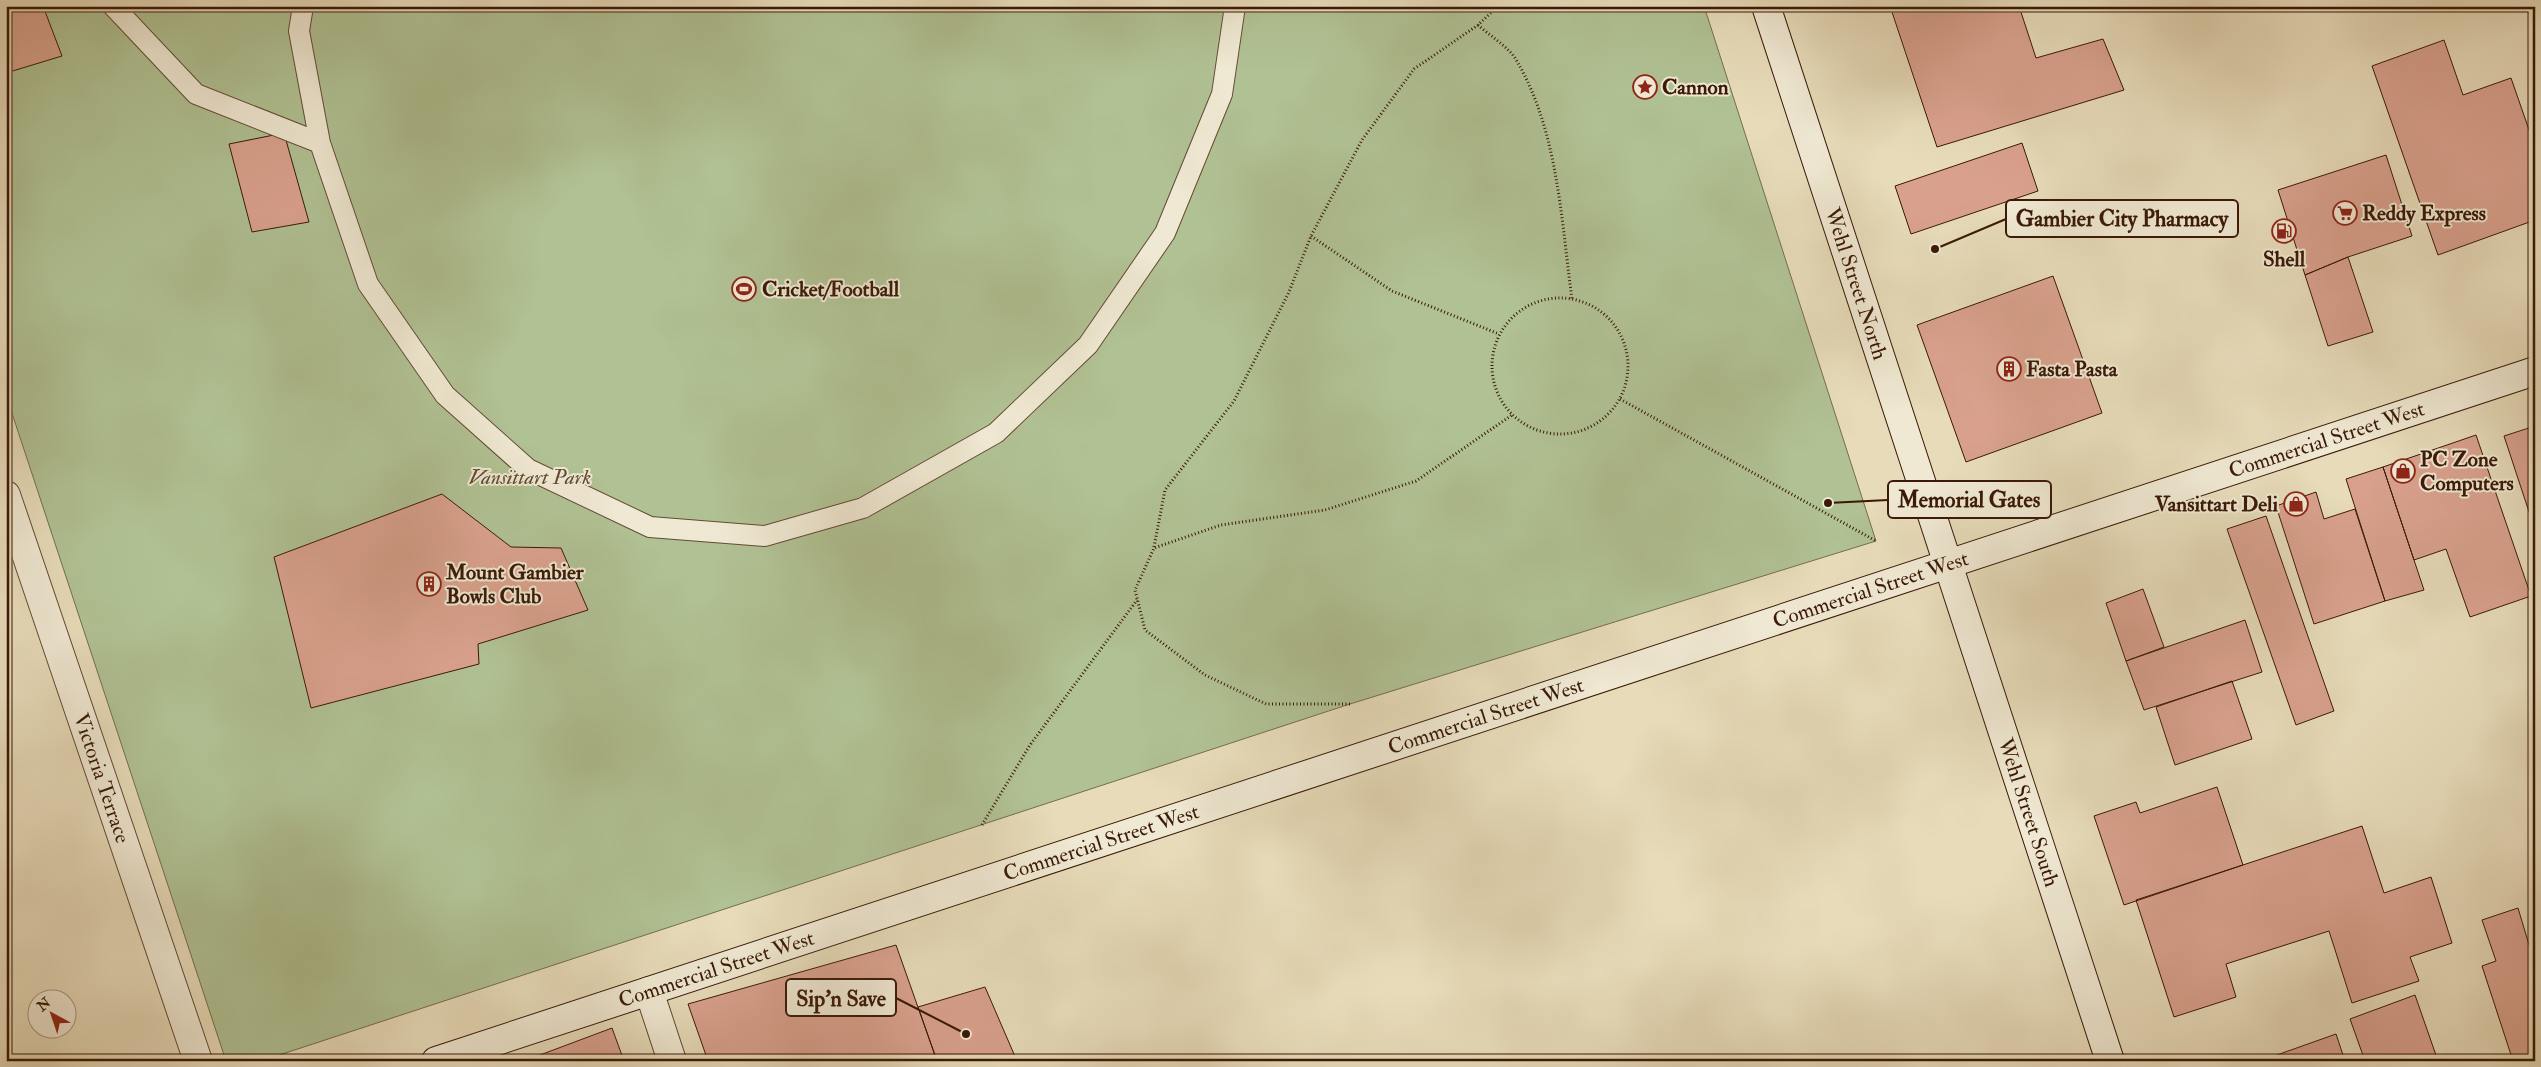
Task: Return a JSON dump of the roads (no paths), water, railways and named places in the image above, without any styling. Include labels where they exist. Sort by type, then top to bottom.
[{"type":"street","name":"Wehl Street North","points":[[1766,6],[1948,563]]},
{"type":"street","name":"Commercial Street West","points":[[436,1061],[2535,371]]},
{"type":"street","name":"Victoria Terrace","points":[[6,495],[198,1061]]},
{"type":"street","name":"Wehl Street South","points":[[1948,563],[2110,1061]]},
{"type":"street","points":[[649,991],[672,1061]]},
{"type":"lane","points":[[113,6],[196,94],[320,144]]},
{"type":"lane","points":[[303,6],[299,32],[320,144],[368,284],[445,395],[528,469],[650,527],[764,536],[863,508],[996,433],[1088,345],[1166,233],[1222,94],[1235,6]]},
{"type":"place","name":"Cannon","points":[[1645,87]]},
{"type":"place","name":"Reddy Express","points":[[2345,213]]},
{"type":"place","name":"Shell","points":[[2284,231]]},
{"type":"place","name":"Gambier City Pharmacy","points":[[1935,249]]},
{"type":"place","name":"Cricket/Football","points":[[744,289]]},
{"type":"place","name":"Fasta Pasta","points":[[2009,369]]},
{"type":"place","name":"PC Zone Computers","points":[[2403,471]]},
{"type":"place","name":"Memorial Gates","points":[[1828,503]]},
{"type":"place","name":"Vansittart Deli","points":[[2296,504]]},
{"type":"place","name":"Mount Gambier Bowls Club","points":[[429,584]]},
{"type":"place","name":"Sip'n Save","points":[[966,1034]]},
{"type":"park label","name":"Vansittart Park","points":[[530,477]]}]
